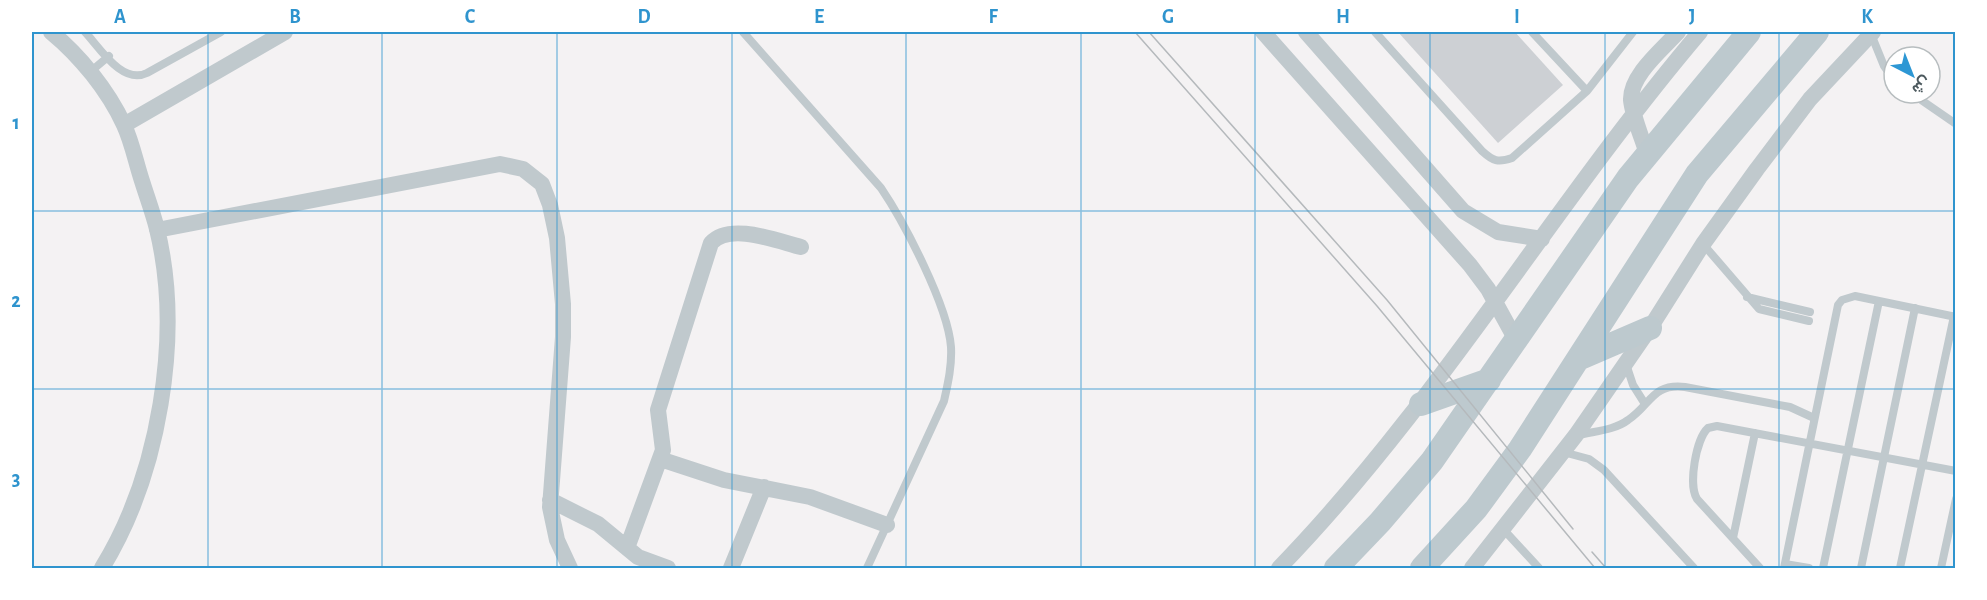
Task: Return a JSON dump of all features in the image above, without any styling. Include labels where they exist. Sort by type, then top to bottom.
[{"type":"main road","points":[[1336,568],[1380,522],[1432,461],[1647,154],[1749,32]]},
{"type":"main road","points":[[1422,568],[1476,509],[1520,449],[1697,174],[1817,32]]},
{"type":"main road","points":[[1578,359],[1650,328]]},
{"type":"main road","points":[[1420,404],[1489,380]]},
{"type":"street","points":[[51,32],[90,72],[124,125],[157,230],[165,278],[167,328],[164,377],[156,426],[144,474],[126,521],[102,568]]},
{"type":"street","points":[[124,125],[285,32]]},
{"type":"street","points":[[1263,32],[1470,265],[1496,302],[1517,342]]},
{"type":"street","points":[[1306,32],[1463,211],[1498,232],[1542,239]]},
{"type":"street","points":[[1647,154],[1634,112],[1632,92],[1637,80],[1678,32]]},
{"type":"street","points":[[1279,568],[1353,487],[1420,404],[1634,112],[1700,32]]},
{"type":"street","points":[[1472,568],[1504,530],[1576,435],[1650,328],[1703,244],[1810,99],[1872,33]]},
{"type":"street","points":[[157,230],[500,164],[512,165],[533,175],[542,184],[550,205],[557,238],[563,303],[550,500],[557,540],[570,568]]},
{"type":"street","points":[[627,548],[660,459],[664,442],[658,410],[711,243],[722,234],[736,232],[801,247]]},
{"type":"street","points":[[660,459],[723,480],[810,496],[887,525]]},
{"type":"street","points":[[731,568],[764,487]]},
{"type":"street","points":[[550,500],[598,524],[639,557],[668,568]]},
{"type":"street","points":[[1486,568],[1504,530]]},
{"type":"lane","points":[[85,32],[124,73],[142,76],[221,32]]},
{"type":"lane","points":[[743,32],[881,188],[900,220],[946,320],[951,347],[950,374],[944,401],[867,568]]},
{"type":"lane","points":[[1375,32],[1492,160],[1500,162],[1512,158],[1587,91],[1633,32]]},
{"type":"lane","points":[[1532,32],[1587,91]]},
{"type":"lane","points":[[1872,33],[1882,60]]},
{"type":"lane","points":[[90,72],[109,57]]},
{"type":"lane","points":[[1928,105],[1956,124]]},
{"type":"lane","points":[[1703,244],[1747,297],[1809,317]]},
{"type":"lane","points":[[1809,568],[1785,566],[1838,305],[1848,297],[1855,296],[1955,316],[1900,568]]},
{"type":"lane","points":[[1823,568],[1879,301]]},
{"type":"lane","points":[[1861,568],[1915,308]]},
{"type":"lane","points":[[1626,364],[1633,385],[1645,404]]},
{"type":"lane","points":[[1576,435],[1628,421],[1662,388],[1677,386],[1790,407],[1814,418]]},
{"type":"lane","points":[[1756,567],[1697,499],[1692,480],[1701,437],[1708,428],[1718,426],[1956,471]]},
{"type":"lane","points":[[1733,538],[1755,433]]},
{"type":"lane","points":[[1563,452],[1581,456],[1604,470],[1694,568]]},
{"type":"lane","points":[[1941,568],[1956,499]]},
{"type":"lane","points":[[1504,530],[1539,568]]},
{"type":"building","points":[[1398,32],[1515,32],[1563,85],[1498,143]]},
{"type":"tram line","points":[[1135,32],[1377,306],[1595,568]]},
{"type":"tram line","points":[[1149,32],[1387,300],[1573,529]]},
{"type":"tram line","points":[[1592,552],[1606,568]]}]
